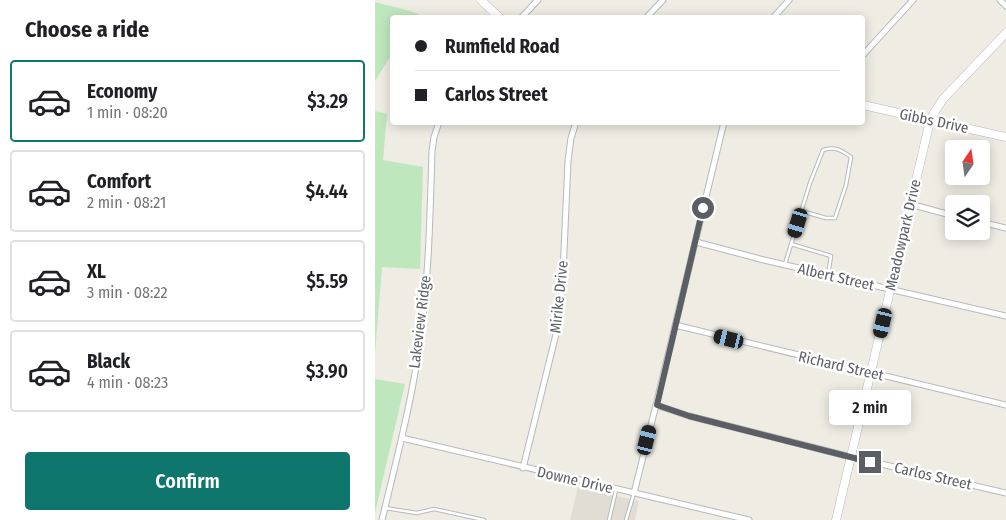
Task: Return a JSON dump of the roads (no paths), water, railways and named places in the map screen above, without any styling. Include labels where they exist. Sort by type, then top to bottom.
[{"type":"street","points":[[481,0],[497,15]]},
{"type":"street","points":[[524,15],[537,0]]},
{"type":"street","points":[[649,15],[663,0]]},
{"type":"street","points":[[776,15],[789,0]]},
{"type":"street","points":[[865,53],[913,0]]},
{"type":"street","points":[[1000,0],[1006,6]]},
{"type":"street","name":"Meadowpark Drive","points":[[836,520],[930,121],[943,99],[1006,33]]},
{"type":"street","name":"Gibbs Drive","points":[[865,105],[1006,137]]},
{"type":"street","name":"Lakeview Ridge","points":[[382,520],[402,438],[421,335],[429,239],[432,151],[438,125]]},
{"type":"street","name":"Mirike Drive","points":[[523,468],[559,322],[568,161],[575,125]]},
{"type":"street","points":[[634,493],[657,405],[722,125]]},
{"type":"street","points":[[910,204],[945,214]]},
{"type":"street","points":[[990,224],[1006,228]]},
{"type":"street","name":"Albert Street","points":[[695,242],[785,265],[1006,316]]},
{"type":"street","name":"Richard Street","points":[[675,325],[1006,405]]},
{"type":"street","name":"Carlos Street","points":[[657,405],[689,416],[851,457],[1006,493]]},
{"type":"street","name":"Downe Drive","points":[[402,438],[749,520]]},
{"type":"lane","points":[[785,265],[791,244],[801,211],[810,182],[823,150],[830,148],[840,149],[851,157],[846,185],[835,218],[826,218],[801,211]]},
{"type":"lane","points":[[791,244],[831,256],[828,275]]},
{"type":"lane","points":[[609,520],[616,490]]},
{"type":"lane","points":[[626,520],[634,493]]},
{"type":"lane","points":[[385,508],[417,514],[434,509],[484,520]]}]
